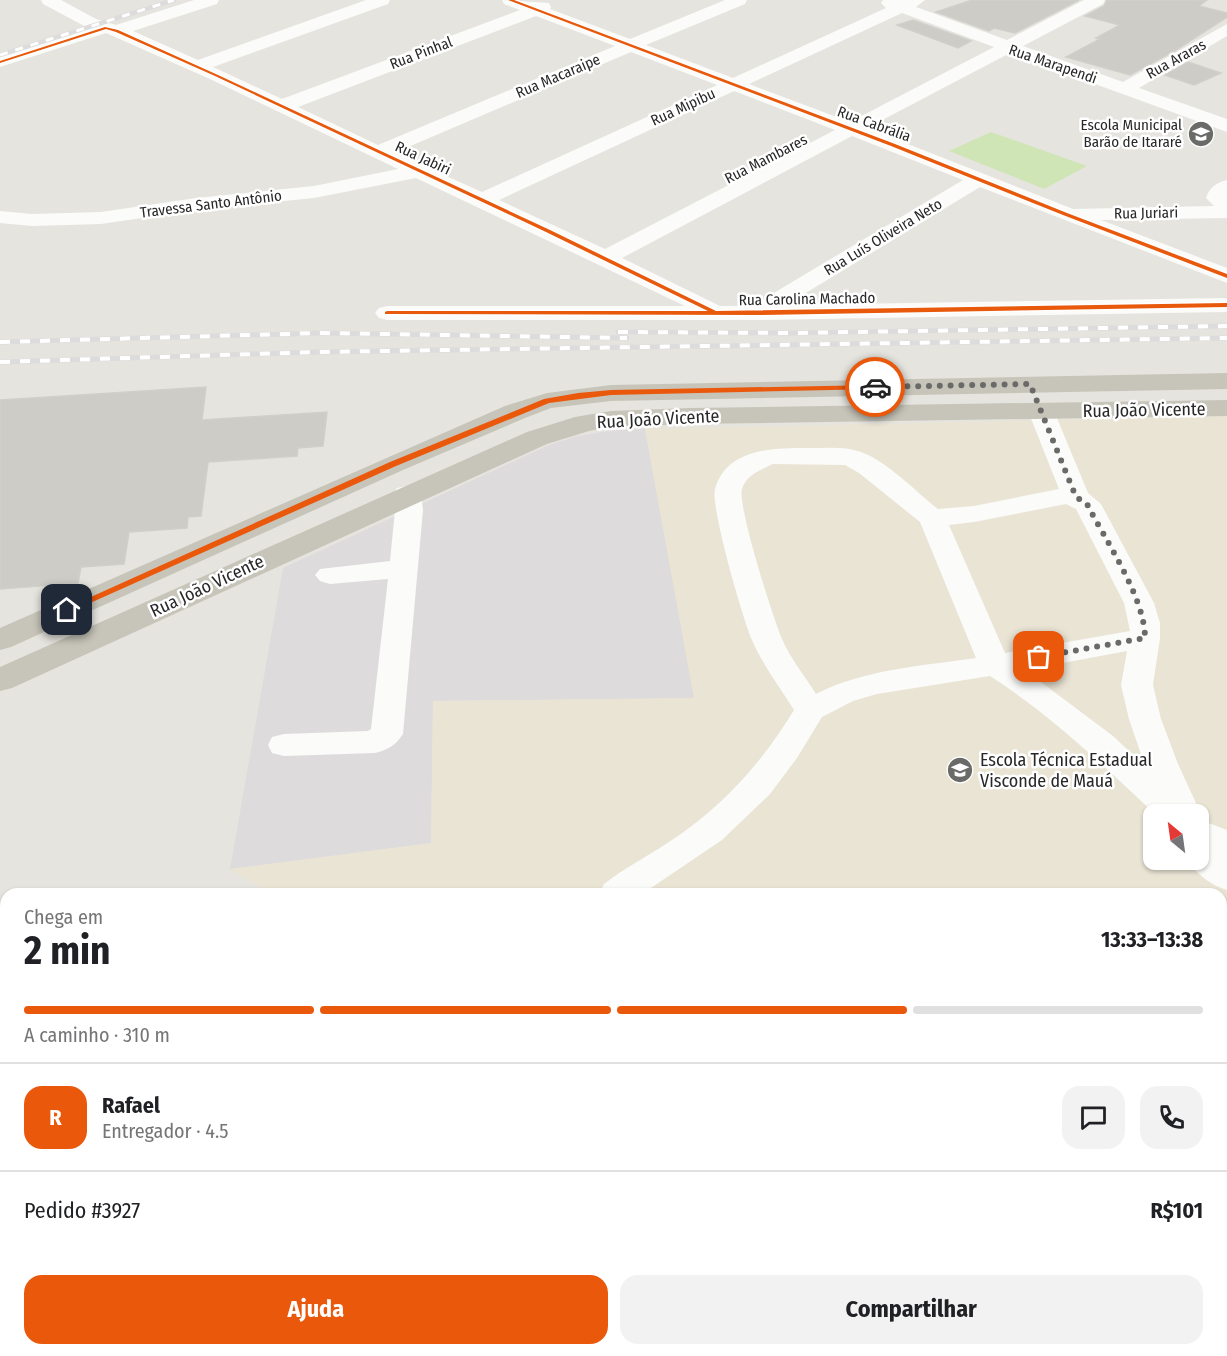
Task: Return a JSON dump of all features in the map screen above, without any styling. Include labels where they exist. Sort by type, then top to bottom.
[{"type":"main road","name":"Rua João Vicente","points":[[0,640],[393,464],[547,401],[578,395],[699,390],[1227,381]]},
{"type":"main road","points":[[1030,384],[1041,411]]},
{"type":"main road","points":[[688,417],[699,390]]},
{"type":"main road","name":"Rua João Vicente","points":[[0,680],[416,491],[561,429],[611,419],[1227,408]]},
{"type":"main road","points":[[393,464],[416,491]]},
{"type":"street","name":"Rua Jabiri","points":[[49,0],[90,23],[111,29],[198,66],[607,257],[717,313]]},
{"type":"street","points":[[0,62],[211,0]]},
{"type":"street","points":[[198,66],[382,0]]},
{"type":"street","name":"Rua Cabrália","points":[[510,0],[1227,276]]},
{"type":"street","name":"Rua Pinhal","points":[[282,106],[560,0]]},
{"type":"street","name":"Rua Macaraipe","points":[[379,152],[738,0]]},
{"type":"street","name":"Rua Marapendi","points":[[880,0],[909,4],[1005,47],[1227,126]]},
{"type":"street","name":"Rua Mambares","points":[[607,257],[1097,0]]},
{"type":"street","name":"Rua Mipibu","points":[[482,200],[909,4]]},
{"type":"street","name":"Rua Araras","points":[[1124,89],[1227,29]]},
{"type":"street","points":[[1208,41],[1227,48]]},
{"type":"street","name":"Travessa Santo Antônio","points":[[0,217],[32,220],[101,218],[196,204],[314,192],[420,171]]},
{"type":"street","name":"Rua Luís Oliveira Neto","points":[[757,313],[979,179]]},
{"type":"street","points":[[1227,186],[1218,193],[1217,198],[1227,206]]},
{"type":"street","name":"Rua Juriari","points":[[1065,214],[1227,212]]},
{"type":"street","name":"Rua Carolina Machado","points":[[387,313],[757,313],[1227,305]]},
{"type":"street","points":[[1041,411],[1076,497]]},
{"type":"street","points":[[810,710],[767,640],[728,504],[728,490],[736,474],[743,468],[770,456],[848,457],[869,467],[932,518],[995,665],[1030,687],[1101,744],[1165,804]]},
{"type":"street","points":[[284,745],[375,742],[387,734],[401,569],[409,510],[416,491]]},
{"type":"street","points":[[932,518],[974,514],[1066,496],[1076,497],[1087,504],[1139,603],[1145,623],[1145,638],[1137,685],[1145,718],[1158,755],[1180,804]]},
{"type":"street","points":[[330,575],[401,569]]},
{"type":"street","points":[[626,888],[690,846],[740,806],[787,751],[810,710],[842,694],[873,684],[1145,638]]},
{"type":"street","points":[[1209,837],[1227,845]]},
{"type":"street","points":[[1209,862],[1227,877]]},
{"type":"shaded area","points":[[1227,416],[1227,888],[262,888],[230,869],[431,843],[433,701],[694,698],[645,429]]},
{"type":"shaded area","points":[[645,429],[694,698],[433,701],[431,843],[230,869],[283,568],[549,445],[578,436],[608,431]]},
{"type":"green space","points":[[991,132],[1087,166],[1044,189],[949,151]]},
{"type":"building","points":[[972,0],[1079,0],[1015,33],[994,28],[989,31],[936,12]]},
{"type":"building","points":[[1107,0],[1207,0],[1199,6],[1227,13],[1227,17],[1176,50],[1130,75],[1066,57],[1100,39],[1096,38],[1120,25],[1085,16],[1104,6]]},
{"type":"building","points":[[913,20],[971,41],[958,48],[897,25]]},
{"type":"building","points":[[1188,62],[1221,73],[1194,85],[1165,75]]},
{"type":"building","points":[[206,387],[202,420],[327,412],[323,446],[298,448],[297,456],[208,462],[201,516],[188,517],[187,528],[129,532],[124,564],[81,567],[78,583],[0,589],[0,400]]},
{"type":"railway","points":[[0,55],[174,0]]},
{"type":"railway","points":[[618,332],[792,333],[1227,326]]},
{"type":"railway","points":[[0,342],[322,333],[627,338]]},
{"type":"railway","points":[[0,362],[318,352],[1227,338]]},
{"type":"cycle path","points":[[510,0],[893,145],[1227,276]]},
{"type":"cycle path","points":[[0,62],[106,28],[117,31],[548,231],[714,312]]},
{"type":"cycle path","points":[[387,313],[757,313],[1227,305]]},
{"type":"way so far","points":[[875,387],[1030,384],[1076,497],[1087,504],[1139,603],[1145,623],[1145,638],[1039,657]]},
{"type":"place","name":"Escola Municipal Barão de Itararé","points":[[1201,134]]},
{"type":"place","name":"Escola Técnica Estadual Visconde de Mauá","points":[[960,770]]},
{"type":"route","points":[[67,610],[393,464],[515,412],[547,401],[578,395],[611,393],[875,387]]}]
